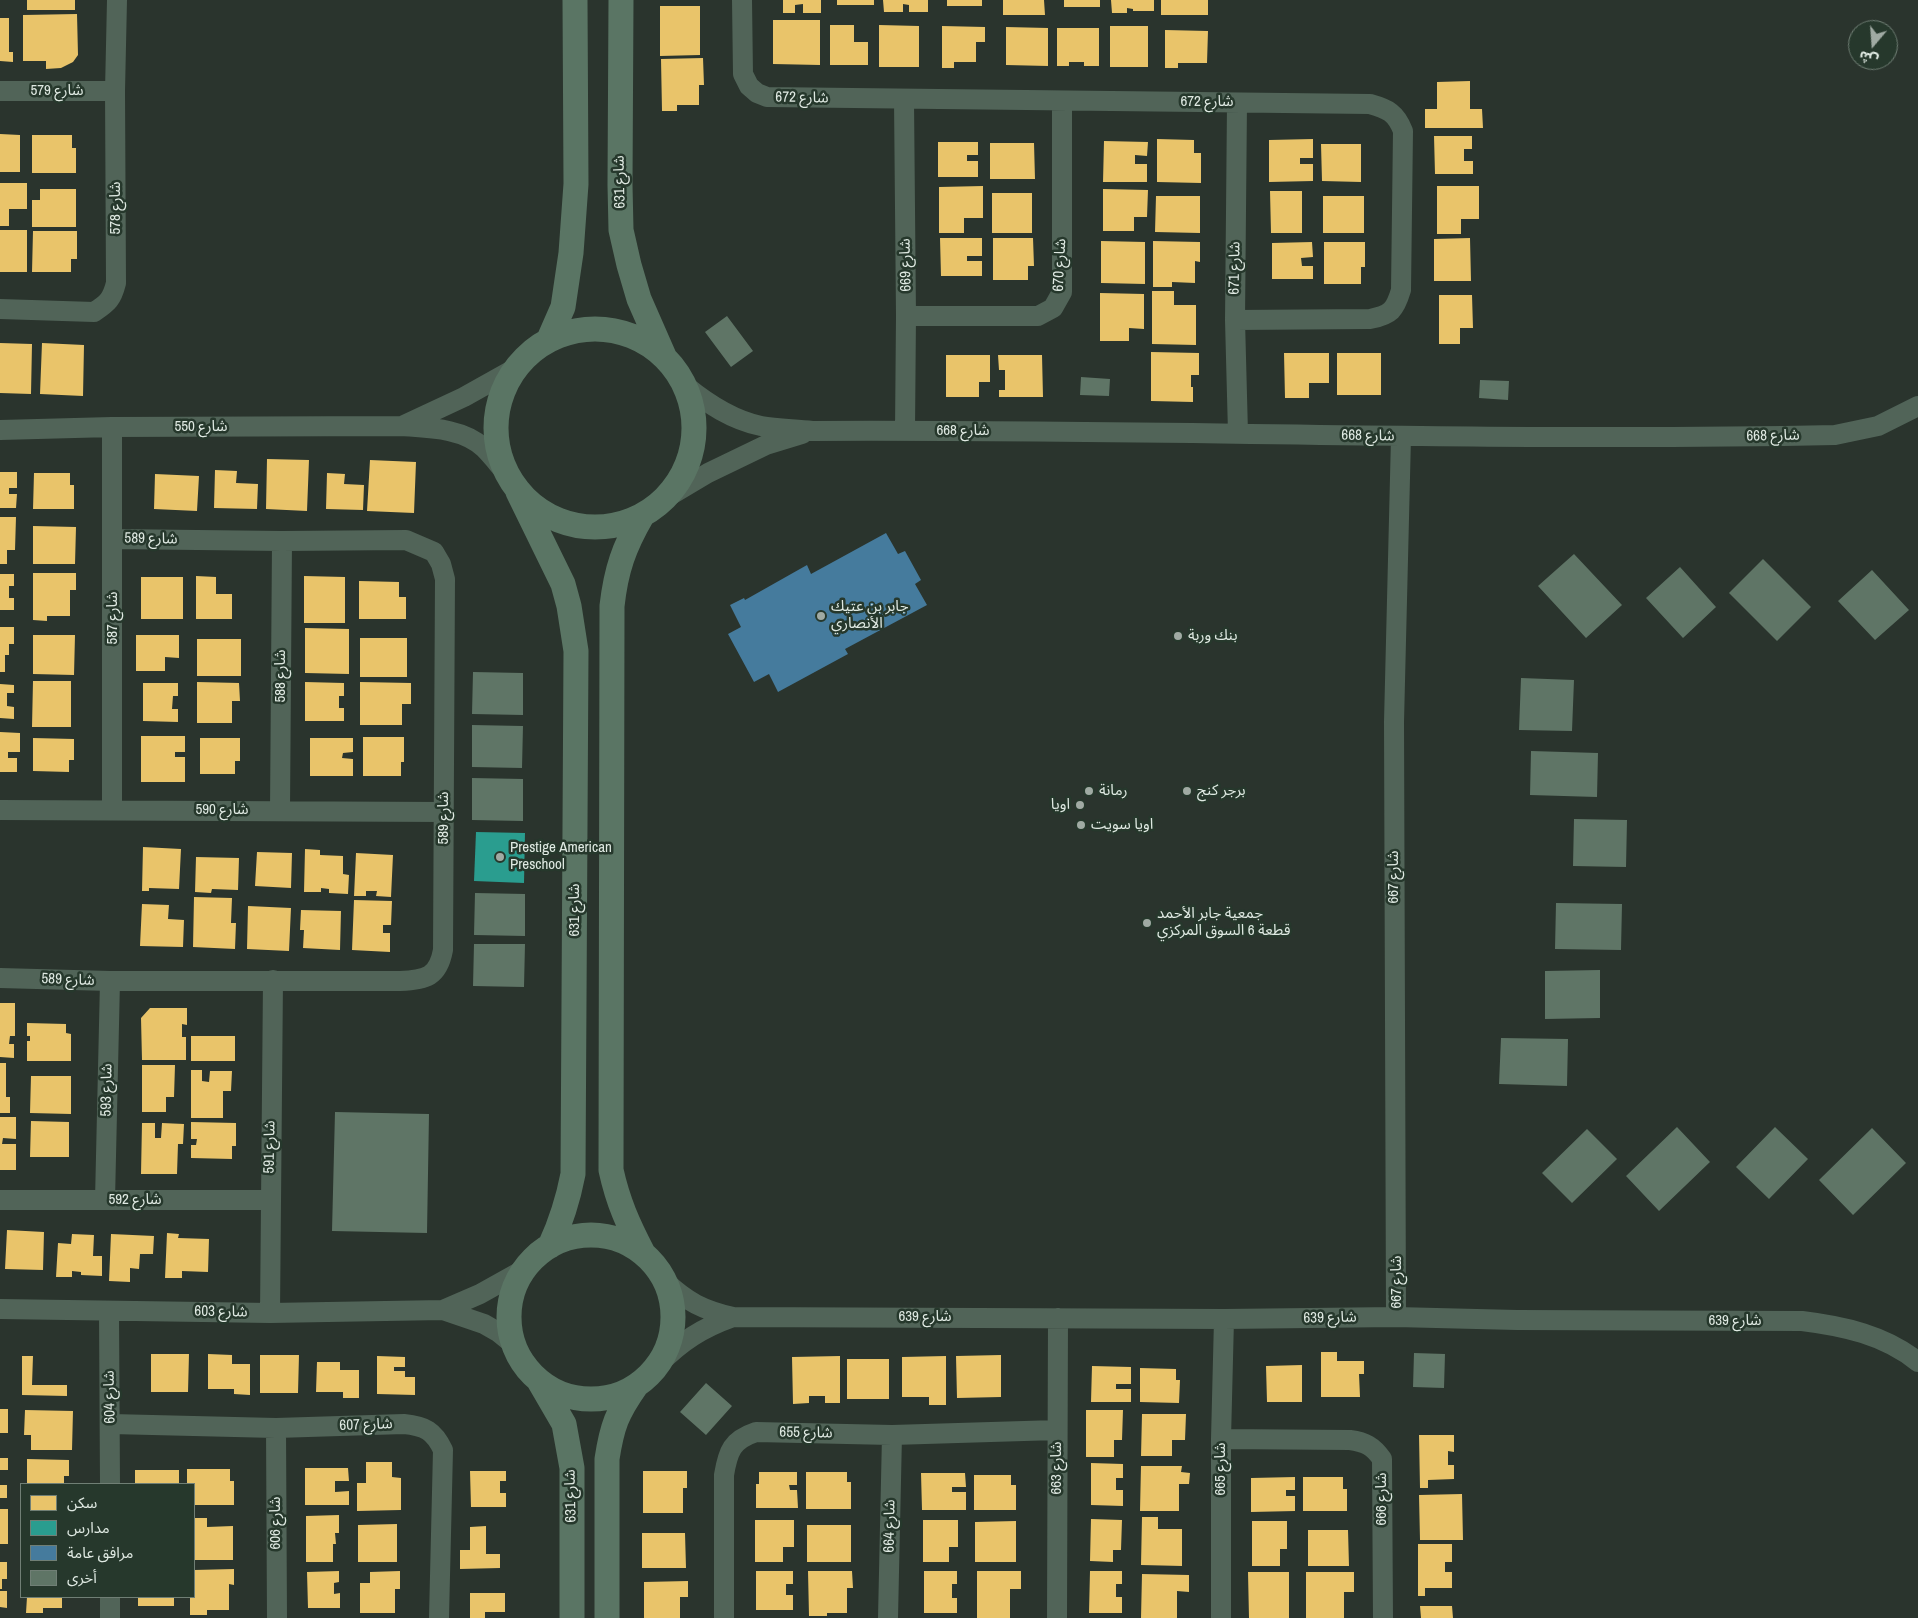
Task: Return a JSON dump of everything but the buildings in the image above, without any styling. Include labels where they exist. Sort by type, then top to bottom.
[{"type":"main road","points":[[550,339],[563,307],[572,253],[576,184],[575,0]]},
{"type":"main road","name":"شارع 631","points":[[621,0],[621,230],[628,265],[639,299],[664,356]]},
{"type":"main road","name":"شارع 631","points":[[550,1246],[561,1223],[573,1174],[576,651],[569,606],[563,584],[512,482],[495,438],[498,403],[514,369],[529,353],[550,339],[579,330],[609,329],[639,339],[664,356]]},
{"type":"main road","points":[[512,482],[544,514],[576,526],[610,526],[642,516],[666,498],[688,465],[694,426],[686,386],[664,356]]},
{"type":"main road","points":[[642,516],[627,542],[619,563],[612,606],[611,1170],[617,1198],[625,1219],[643,1253],[665,1281],[673,1308],[673,1323],[666,1351],[659,1364],[645,1380],[618,1395],[576,1398],[557,1391],[539,1381],[524,1365],[514,1345],[509,1320],[509,1307],[523,1270],[535,1256],[550,1246],[565,1239],[581,1236],[614,1238],[629,1244],[643,1253]]},
{"type":"main road","name":"شارع 631","points":[[539,1381],[564,1424],[572,1468],[572,1618]]},
{"type":"main road","points":[[607,1618],[607,1460],[610,1437],[620,1408],[636,1386]]},
{"type":"street","name":"شارع 578","points":[[0,309],[94,312],[113,296],[116,283],[115,91],[117,0]]},
{"type":"street","name":"شارع 672","points":[[742,0],[743,74],[749,86],[757,93],[767,97],[1370,104],[1391,112],[1399,120],[1403,131],[1401,290],[1397,303],[1391,311],[1383,317],[1370,319],[1234,320]]},
{"type":"street","name":"شارع 579","points":[[0,91],[115,91]]},
{"type":"street","name":"شارع 669","points":[[904,100],[905,430]]},
{"type":"street","name":"شارع 670","points":[[906,316],[1038,316],[1054,308],[1062,292],[1062,101]]},
{"type":"street","name":"شارع 671","points":[[1237,102],[1234,320],[1238,433]]},
{"type":"street","name":"شارع 550","points":[[402,426],[464,397],[514,369]]},
{"type":"street","name":"شارع 668","points":[[686,386],[708,404],[729,416],[760,426],[812,431],[1238,433],[1401,437],[1835,435],[1878,426],[1918,406]]},
{"type":"street","name":"شارع 550","points":[[0,430],[112,427],[402,426],[439,428],[464,436],[483,447],[512,482]]},
{"type":"street","name":"شارع 587","points":[[112,427],[112,810]]},
{"type":"street","name":"شارع 668","points":[[666,498],[708,474],[766,445],[812,431]]},
{"type":"street","name":"شارع 667","points":[[1396,1316],[1394,722],[1401,437]]},
{"type":"street","name":"شارع 589","points":[[0,978],[110,981],[419,981],[432,974],[440,964],[443,950],[446,579],[441,564],[434,552],[406,540],[113,539]]},
{"type":"street","name":"شارع 588","points":[[280,810],[282,541]]},
{"type":"street","name":"شارع 590","points":[[0,810],[444,812]]},
{"type":"street","name":"شارع 591","points":[[270,1313],[273,980]]},
{"type":"street","name":"شارع 593","points":[[105,1200],[110,981]]},
{"type":"street","name":"شارع 592","points":[[0,1200],[270,1200]]},
{"type":"street","name":"شارع 603","points":[[443,1310],[480,1294],[523,1270]]},
{"type":"street","name":"شارع 639","points":[[665,1281],[695,1305],[713,1312],[733,1316],[1224,1320],[1396,1316],[1517,1320],[1802,1321],[1834,1325],[1871,1335],[1911,1356],[1918,1362]]},
{"type":"street","name":"شارع 603","points":[[0,1309],[270,1313],[443,1310],[484,1324],[514,1345]]},
{"type":"street","name":"شارع 604","points":[[109,1310],[110,1483]]},
{"type":"street","name":"شارع 639","points":[[659,1364],[692,1335],[712,1324],[733,1316]]},
{"type":"street","name":"شارع 663","points":[[1057,1618],[1058,1318]]},
{"type":"street","name":"شارع 665","points":[[1220,1618],[1224,1320]]},
{"type":"street","name":"شارع 607","points":[[110,1424],[276,1428],[404,1424],[419,1426],[429,1431],[438,1439],[443,1450],[439,1618]]},
{"type":"street","name":"شارع 606","points":[[276,1428],[277,1618]]},
{"type":"street","name":"شارع 655","points":[[724,1618],[724,1475],[726,1459],[734,1443],[744,1436],[756,1432],[892,1435],[1057,1430]]},
{"type":"street","name":"شارع 664","points":[[888,1618],[892,1435]]},
{"type":"street","name":"شارع 666","points":[[1221,1439],[1350,1440],[1369,1444],[1376,1451],[1382,1459],[1382,1618]]},
{"type":"street","points":[[110,1598],[110,1618]]},
{"type":"place","name":"جابر بن عتيك الأنصاري","points":[[821,616]]},
{"type":"place","name":"بنك وربة","points":[[1178,636]]},
{"type":"place","name":"رمانة","points":[[1089,791]]},
{"type":"place","name":"برجر كنج","points":[[1187,791]]},
{"type":"place","name":"اويا","points":[[1080,805]]},
{"type":"place","name":"اويا سويت","points":[[1081,825]]},
{"type":"place","name":"Prestige American Preschool","points":[[500,857]]},
{"type":"place","name":"جمعية جابر الأحمد قطعة 6 السوق المركزي","points":[[1147,923]]}]
